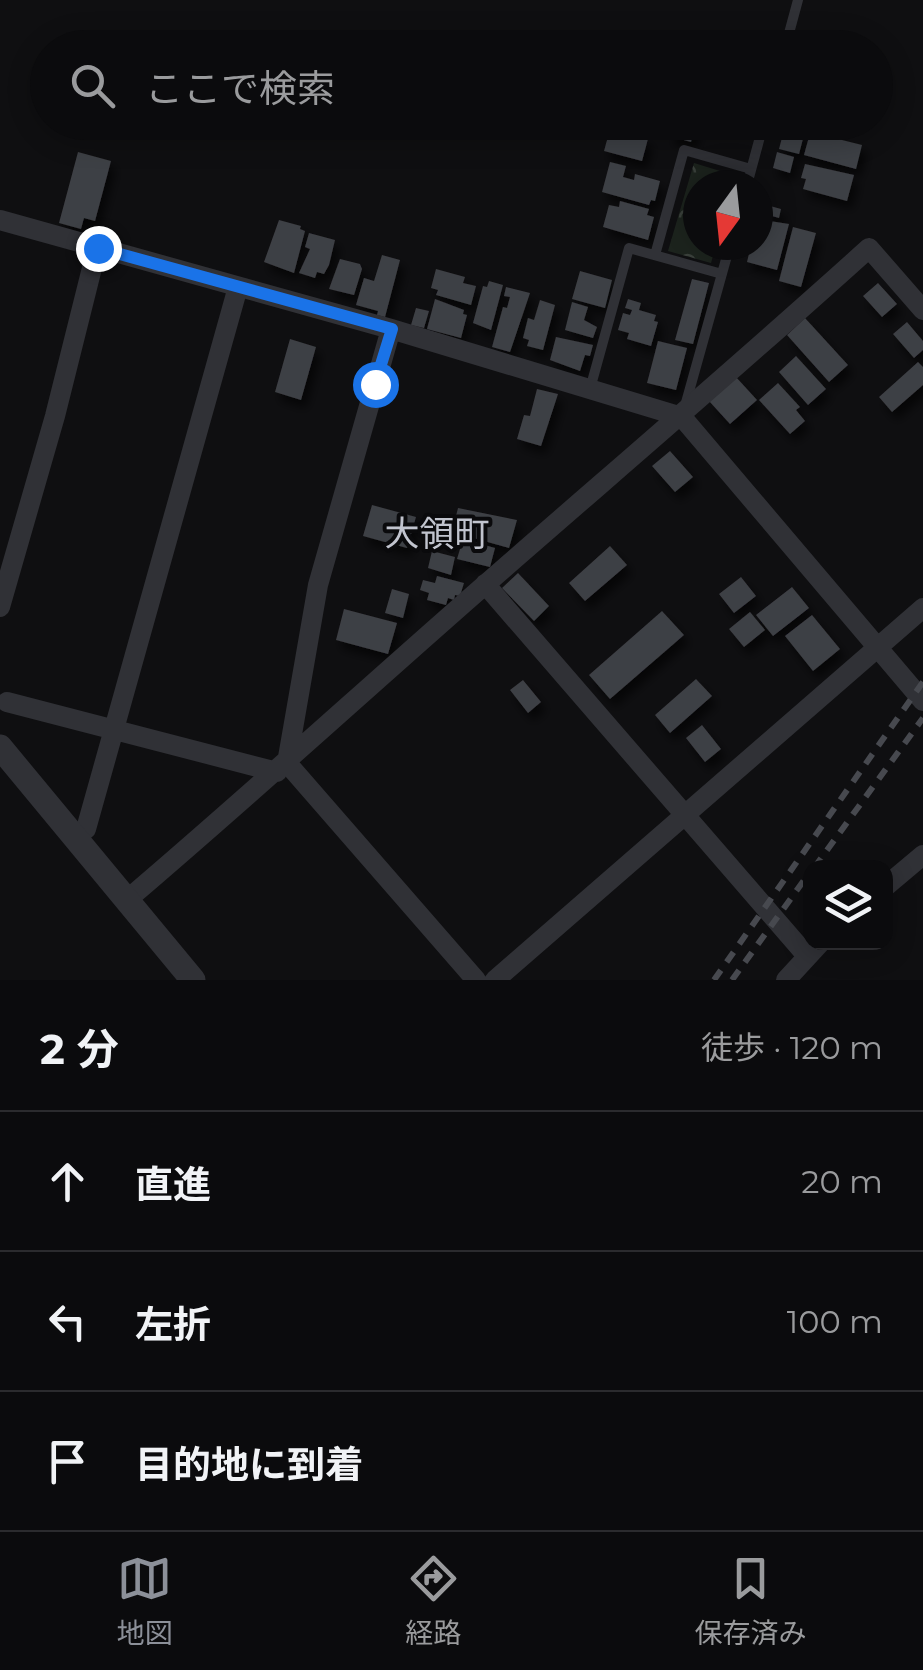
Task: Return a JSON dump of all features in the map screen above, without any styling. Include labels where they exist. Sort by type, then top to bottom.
[{"type":"street","points":[[0,220],[392,329],[682,416],[923,702]]},
{"type":"street","points":[[0,607],[98,248]]},
{"type":"street","points":[[128,900],[485,584],[682,416],[868,248],[923,310]]},
{"type":"street","points":[[76,837],[86,828],[238,287]]},
{"type":"street","points":[[282,767],[318,584],[392,329]]},
{"type":"street","points":[[485,584],[684,813],[803,937]]},
{"type":"street","points":[[495,980],[923,608]]},
{"type":"street","points":[[8,702],[282,767],[476,980]]},
{"type":"street","points":[[0,746],[192,980]]},
{"type":"street","points":[[893,880],[923,855]]},
{"type":"street","points":[[786,980],[813,950]]},
{"type":"lane","points":[[790,30],[798,0]]},
{"type":"lane","points":[[654,255],[684,150],[751,169],[759,140]]},
{"type":"lane","points":[[590,389],[629,248],[722,274]]},
{"type":"lane","points":[[682,416],[726,260]]},
{"type":"green space","points":[[694,163],[717,170],[692,170]]},
{"type":"green space","points":[[683,200],[683,255],[668,251]]},
{"type":"building","points":[[607,140],[648,140],[642,161],[604,151]]},
{"type":"building","points":[[781,140],[803,140],[799,154],[779,149]]},
{"type":"building","points":[[808,140],[842,140],[862,145],[856,169],[804,155]]},
{"type":"building","points":[[78,152],[111,161],[95,221],[84,218],[81,229],[59,223]]},
{"type":"building","points":[[777,152],[794,157],[790,173],[773,168]]},
{"type":"building","points":[[610,162],[626,166],[623,177],[634,180],[635,174],[660,181],[655,201],[651,200],[649,205],[602,192]]},
{"type":"building","points":[[805,164],[854,175],[847,201],[803,189]]},
{"type":"building","points":[[620,201],[649,209],[647,215],[654,217],[648,240],[603,227],[609,205],[619,207]]},
{"type":"building","points":[[773,207],[781,209],[779,218],[773,216]]},
{"type":"building","points":[[279,220],[301,226],[305,231],[294,273],[264,262]]},
{"type":"building","points":[[773,222],[789,224],[777,270],[747,262],[773,260]]},
{"type":"building","points":[[793,227],[816,233],[801,287],[779,281]]},
{"type":"building","points":[[309,233],[335,240],[329,265],[324,274],[317,272],[315,278],[299,273],[310,249],[305,247]]},
{"type":"building","points":[[382,255],[400,260],[385,317],[356,305],[364,278],[374,281]]},
{"type":"building","points":[[340,259],[360,264],[362,269],[354,295],[329,289]]},
{"type":"building","points":[[436,269],[465,277],[463,283],[476,286],[471,305],[436,295],[438,290],[431,288]]},
{"type":"building","points":[[580,271],[612,280],[605,308],[572,299]]},
{"type":"building","points":[[692,279],[709,283],[693,344],[675,340]]},
{"type":"building","points":[[489,281],[503,285],[491,330],[473,323],[483,286],[487,287]]},
{"type":"building","points":[[878,283],[897,304],[882,317],[863,296]]},
{"type":"building","points":[[506,287],[530,293],[510,352],[492,347],[503,307],[507,308],[510,297],[504,296]]},
{"type":"building","points":[[435,299],[464,310],[467,315],[461,338],[427,329]]},
{"type":"building","points":[[628,299],[641,303],[639,310],[656,315],[654,321],[658,322],[651,346],[627,339],[629,333],[618,330],[623,313],[630,315],[632,310],[625,308]]},
{"type":"building","points":[[540,300],[555,305],[543,350],[527,346],[529,340],[523,338],[528,318],[534,320]]},
{"type":"building","points":[[572,302],[588,307],[584,320],[597,327],[593,338],[565,330]]},
{"type":"building","points":[[416,308],[429,311],[424,328],[411,325]]},
{"type":"building","points":[[805,318],[848,365],[829,382],[787,335]]},
{"type":"building","points":[[907,322],[923,341],[923,350],[914,358],[893,334]]},
{"type":"building","points":[[556,337],[593,345],[580,371],[550,360]]},
{"type":"building","points":[[290,339],[316,347],[301,400],[275,392]]},
{"type":"building","points":[[658,341],[687,348],[676,390],[647,383]]},
{"type":"building","points":[[796,356],[826,389],[808,405],[779,372]]},
{"type":"building","points":[[918,362],[923,367],[923,385],[892,412],[879,397]]},
{"type":"building","points":[[736,377],[757,400],[730,424],[709,401]]},
{"type":"building","points":[[778,383],[800,407],[796,410],[805,421],[790,434],[759,400]]},
{"type":"building","points":[[537,389],[558,394],[541,446],[517,439],[524,415],[530,416]]},
{"type":"building","points":[[670,451],[693,477],[675,492],[652,466]]},
{"type":"building","points":[[372,505],[416,517],[407,548],[363,536]]},
{"type":"building","points":[[458,508],[517,520],[509,548],[452,532]]},
{"type":"building","points":[[463,539],[495,548],[490,567],[457,559]]},
{"type":"building","points":[[610,546],[627,565],[585,601],[569,583]]},
{"type":"building","points":[[432,551],[455,557],[451,575],[428,568]]},
{"type":"building","points":[[518,573],[549,606],[534,621],[502,588]]},
{"type":"building","points":[[437,576],[464,583],[460,596],[448,598],[446,605],[427,600],[429,593],[420,590],[423,580],[435,583]]},
{"type":"building","points":[[741,577],[756,596],[734,613],[719,594]]},
{"type":"building","points":[[792,587],[809,608],[773,636],[756,615]]},
{"type":"building","points":[[392,589],[409,594],[403,618],[385,613]]},
{"type":"building","points":[[344,609],[397,623],[388,654],[336,640]]},
{"type":"building","points":[[662,611],[684,635],[610,699],[589,675]]},
{"type":"building","points":[[750,612],[765,630],[744,647],[729,629]]},
{"type":"building","points":[[812,615],[840,649],[813,671],[785,636]]},
{"type":"building","points":[[696,679],[712,696],[670,733],[655,715]]},
{"type":"building","points":[[523,680],[541,702],[528,713],[510,690]]},
{"type":"building","points":[[702,725],[721,749],[705,762],[686,738]]},
{"type":"railway","points":[[714,980],[923,682]]},
{"type":"railway","points":[[820,860],[923,718]]},
{"type":"railway","points":[[732,980],[803,882]]},
{"type":"district","name":"大領町","points":[[437,533]]},
{"type":"route","points":[[98,248],[392,329],[375,384]]}]
